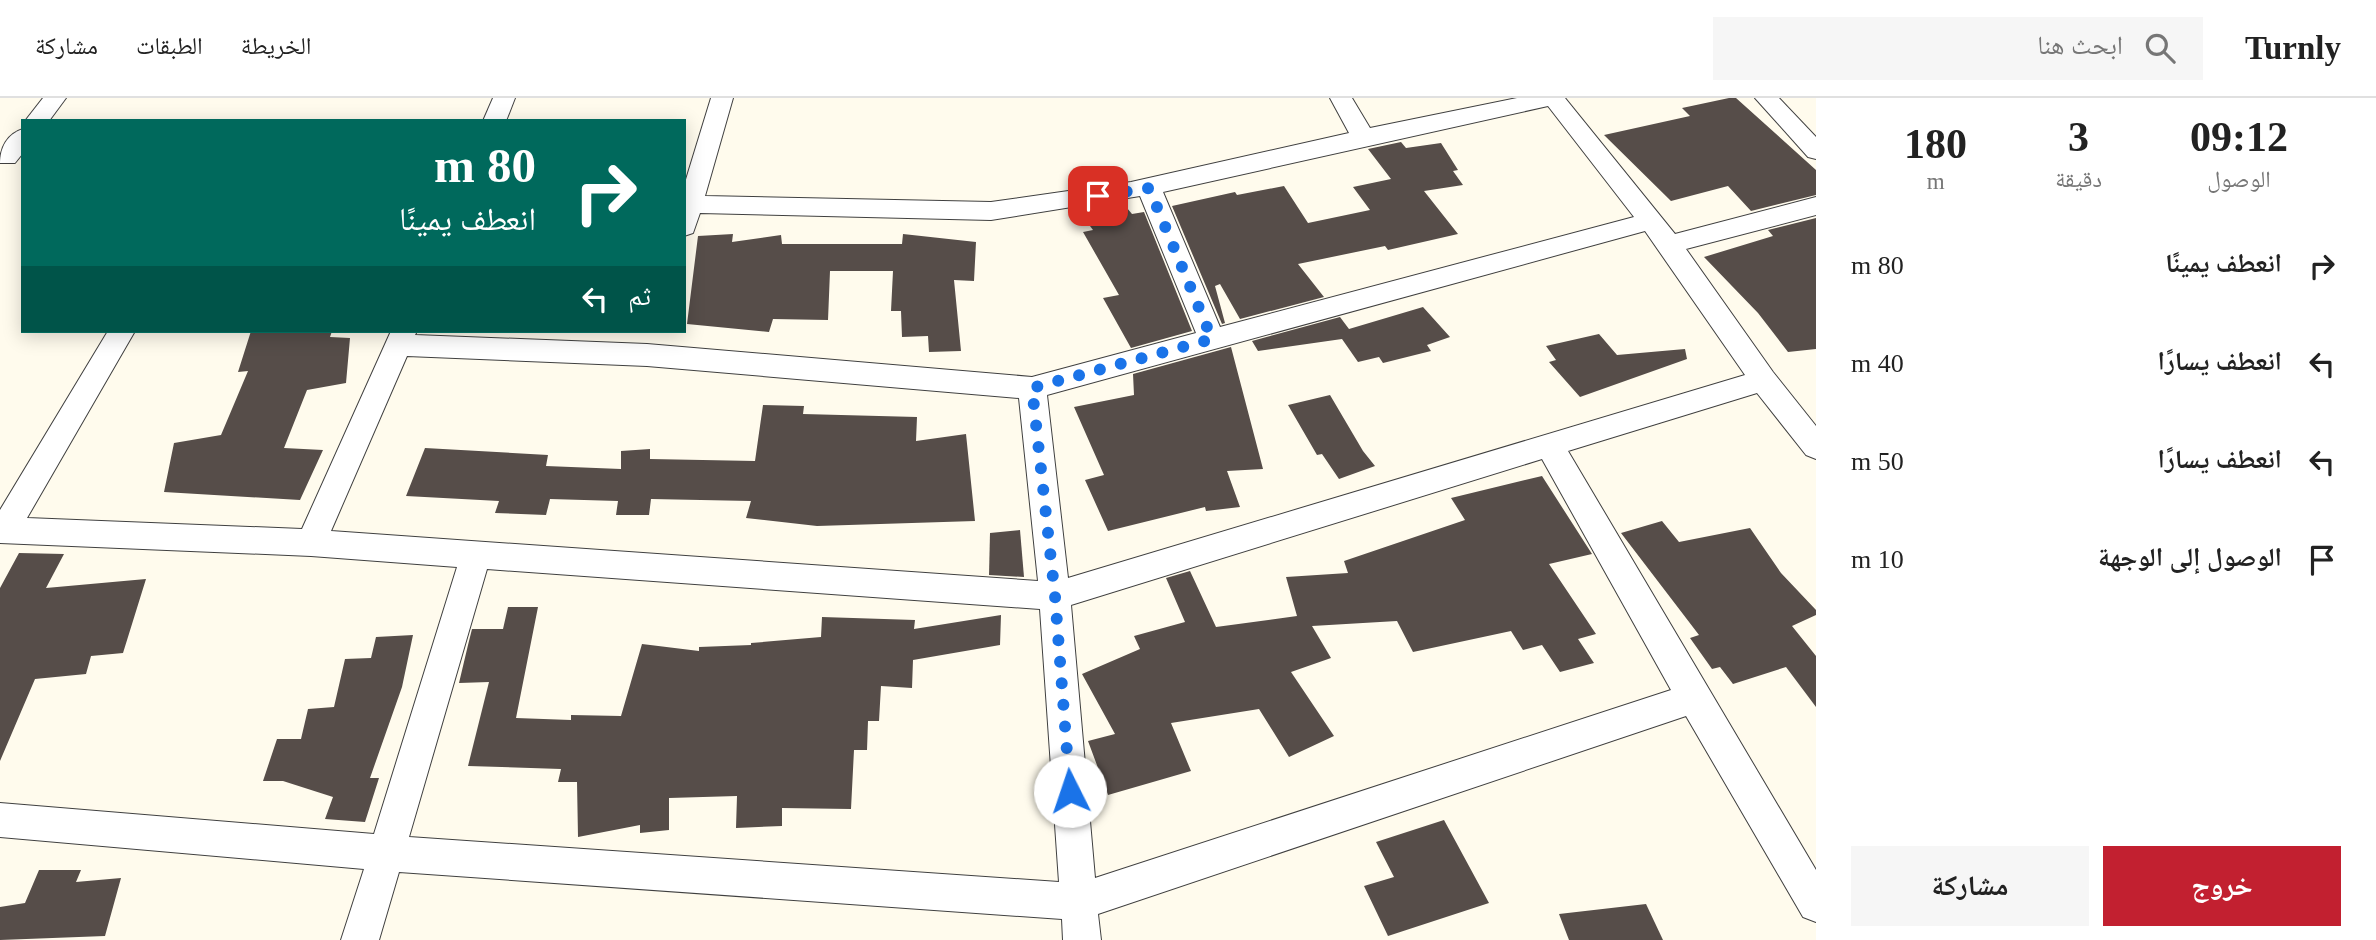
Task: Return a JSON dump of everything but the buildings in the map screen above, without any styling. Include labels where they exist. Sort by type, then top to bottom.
[{"type":"street","points":[[38,119],[55,98]]},
{"type":"street","points":[[495,119],[504,98]]},
{"type":"street","points":[[722,98],[687,215],[991,211],[1149,188],[1363,137],[1553,98],[1669,244],[1763,380],[1816,447]]},
{"type":"street","points":[[1341,98],[1363,137]]},
{"type":"street","points":[[1766,98],[1816,151]]},
{"type":"street","points":[[10,157],[21,140]]},
{"type":"street","points":[[1149,188],[1212,339]]},
{"type":"street","points":[[1669,244],[1816,206]]},
{"type":"street","points":[[311,543],[400,338],[650,343],[1032,388],[1650,221]]},
{"type":"street","points":[[121,333],[2,530],[311,543],[1055,596],[1548,443],[1763,380]]},
{"type":"street","points":[[1032,388],[1055,596],[1082,940]]},
{"type":"street","points":[[1548,443],[1693,698],[1816,904]]},
{"type":"street","points":[[360,940],[475,554]]},
{"type":"street","points":[[0,820],[388,853],[1079,902],[1693,698]]},
{"type":"route","points":[[1070,791],[1055,596],[1032,388],[1212,339],[1149,188],[1098,196]]}]
